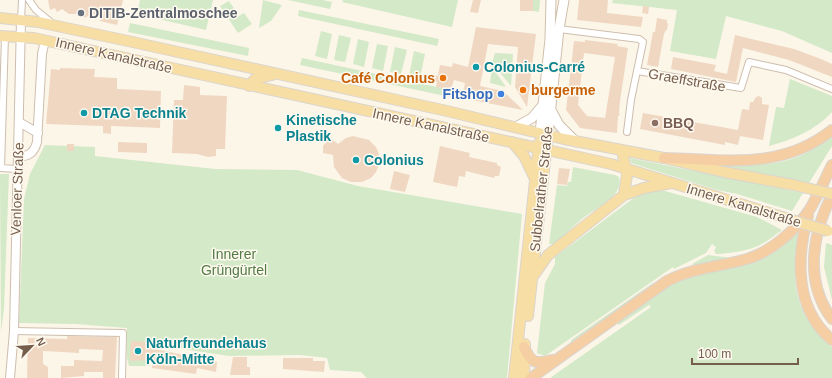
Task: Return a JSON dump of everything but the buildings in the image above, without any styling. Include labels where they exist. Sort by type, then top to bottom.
[{"type":"highway","points":[[664,158],[741,160],[774,158],[806,148],[832,130]]},
{"type":"highway","points":[[531,378],[667,281],[692,270],[752,258],[768,250],[802,219],[810,208],[832,165]]},
{"type":"highway","points":[[832,194],[820,225],[813,269],[819,297],[832,319]]},
{"type":"highway","points":[[810,208],[800,259],[801,281],[806,302],[817,324],[832,340]]},
{"type":"highway","points":[[524,347],[533,362],[556,359]]},
{"type":"main road","name":"Subbelrather Straße","points":[[524,378],[524,347],[534,276],[534,256],[546,106],[551,0]]},
{"type":"main road","name":"Subbelrather Straße","points":[[546,106],[564,0]]},
{"type":"main road","name":"Innere Kanalstraße","points":[[0,18],[56,26],[516,127],[576,142],[664,158],[832,194]]},
{"type":"main road","name":"Innere Kanalstraße","points":[[3,36],[45,40],[627,168],[831,231]]},
{"type":"main road","points":[[249,86],[255,79],[278,74]]},
{"type":"main road","points":[[516,127],[532,118],[546,106],[559,124],[576,142]]},
{"type":"main road","points":[[512,142],[524,156],[534,178]]},
{"type":"main road","name":"Subbelrather Straße","points":[[514,378],[534,178],[543,149]]},
{"type":"main road","points":[[622,151],[627,168],[624,195]]},
{"type":"main road","points":[[534,276],[548,255],[624,195],[644,188],[672,182]]},
{"type":"street","name":"Venloer Straße","points":[[10,378],[14,331],[22,0]]},
{"type":"street","points":[[29,0],[40,14],[56,26]]},
{"type":"street","name":"Graeffstraße","points":[[559,29],[639,39],[643,42],[627,132]]},
{"type":"street","name":"Venloer Straße","points":[[0,168],[3,36]]},
{"type":"street","points":[[18,158],[30,155],[35,151],[38,133],[42,54],[45,40]]},
{"type":"street","name":"Graeffstraße","points":[[637,71],[741,88],[749,62],[786,70],[832,89]]},
{"type":"street","points":[[18,122],[38,133]]},
{"type":"street","points":[[0,168],[17,168]]},
{"type":"street","points":[[14,331],[123,333],[122,378]]},
{"type":"green space","points":[[140,0],[213,0],[206,30],[137,14]]},
{"type":"green space","points":[[263,0],[282,5],[271,21],[259,28]]},
{"type":"green space","points":[[288,0],[323,0],[332,2],[330,9]]},
{"type":"green space","points":[[343,0],[458,0],[452,27],[342,2]]},
{"type":"green space","points":[[533,0],[540,0],[539,12],[533,11]]},
{"type":"green space","points":[[613,0],[832,0],[832,53],[782,31],[726,16],[716,59],[670,51],[677,10],[612,3]]},
{"type":"green space","points":[[229,1],[239,16],[244,13],[252,24],[238,33],[220,6]]},
{"type":"green space","points":[[299,10],[439,39],[437,46],[298,16]]},
{"type":"green space","points":[[130,23],[249,48],[248,56],[128,32]]},
{"type":"green space","points":[[321,31],[332,34],[327,59],[315,56]]},
{"type":"green space","points":[[339,35],[351,38],[345,62],[334,60]]},
{"type":"green space","points":[[358,39],[369,42],[364,67],[353,64]]},
{"type":"green space","points":[[377,44],[388,46],[383,71],[372,68]]},
{"type":"green space","points":[[395,47],[407,50],[401,74],[390,72]]},
{"type":"green space","points":[[414,51],[425,54],[420,78],[409,76]]},
{"type":"green space","points":[[495,53],[513,54],[511,86],[492,63]]},
{"type":"green space","points":[[302,58],[451,90],[450,97],[300,65]]},
{"type":"green space","points":[[492,69],[494,70],[506,87],[490,83]]},
{"type":"green space","points":[[790,79],[832,96],[832,112],[819,124],[803,134],[769,146],[776,107],[784,108]]},
{"type":"green space","points":[[832,136],[832,146],[809,183],[713,164],[782,162],[807,152]]},
{"type":"green space","name":"Innerer Grüngürtel","points":[[45,145],[95,147],[95,156],[215,169],[297,170],[358,186],[522,214],[507,378],[367,378],[361,372],[330,370],[327,358],[300,355],[229,356],[150,344],[150,366],[129,366],[127,358],[127,328],[76,324],[19,323],[24,199],[30,174]]},
{"type":"green space","points":[[630,158],[803,193],[792,211],[737,194],[717,190],[631,163]]},
{"type":"green space","points":[[573,167],[615,175],[619,177],[620,184],[613,196],[582,219],[554,244],[549,244],[557,185],[567,186],[568,182],[571,182]]},
{"type":"green space","points":[[0,174],[9,174],[4,308],[1,333]]},
{"type":"green space","points":[[658,189],[757,217],[782,230],[760,245],[746,250],[716,254],[714,251],[716,247],[712,244],[706,253],[674,269],[673,267],[545,356],[537,353],[545,283],[555,264],[555,257],[635,197],[644,192]]},
{"type":"green space","points":[[794,232],[798,234],[795,282],[798,295],[802,309],[809,321],[832,347],[832,378],[550,378],[651,307],[649,305],[619,325],[616,322],[650,297],[668,286],[686,277],[701,272],[758,259],[771,253],[783,244]]},
{"type":"green space","points":[[826,243],[832,245],[832,300],[824,267]]},
{"type":"green space","points":[[708,255],[732,259],[693,266],[692,264]]},
{"type":"green space","points":[[653,283],[654,285],[571,342],[571,340]]},
{"type":"place","name":"DITIB-Zentralmoschee","points":[[81,13]]},
{"type":"place","name":"Colonius-Carré","points":[[476,67]]},
{"type":"place","name":"Café Colonius","points":[[443,78]]},
{"type":"place","name":"burgerme","points":[[523,90]]},
{"type":"place","name":"Fitshop","points":[[501,94]]},
{"type":"place","name":"DTAG Technik","points":[[84,113]]},
{"type":"place","name":"BBQ","points":[[655,123]]},
{"type":"place","name":"Kinetische Plastik","points":[[278,128]]},
{"type":"place","name":"Colonius","points":[[356,160]]},
{"type":"place","name":"Naturfreundehaus Köln-Mitte","points":[[138,351]]}]
